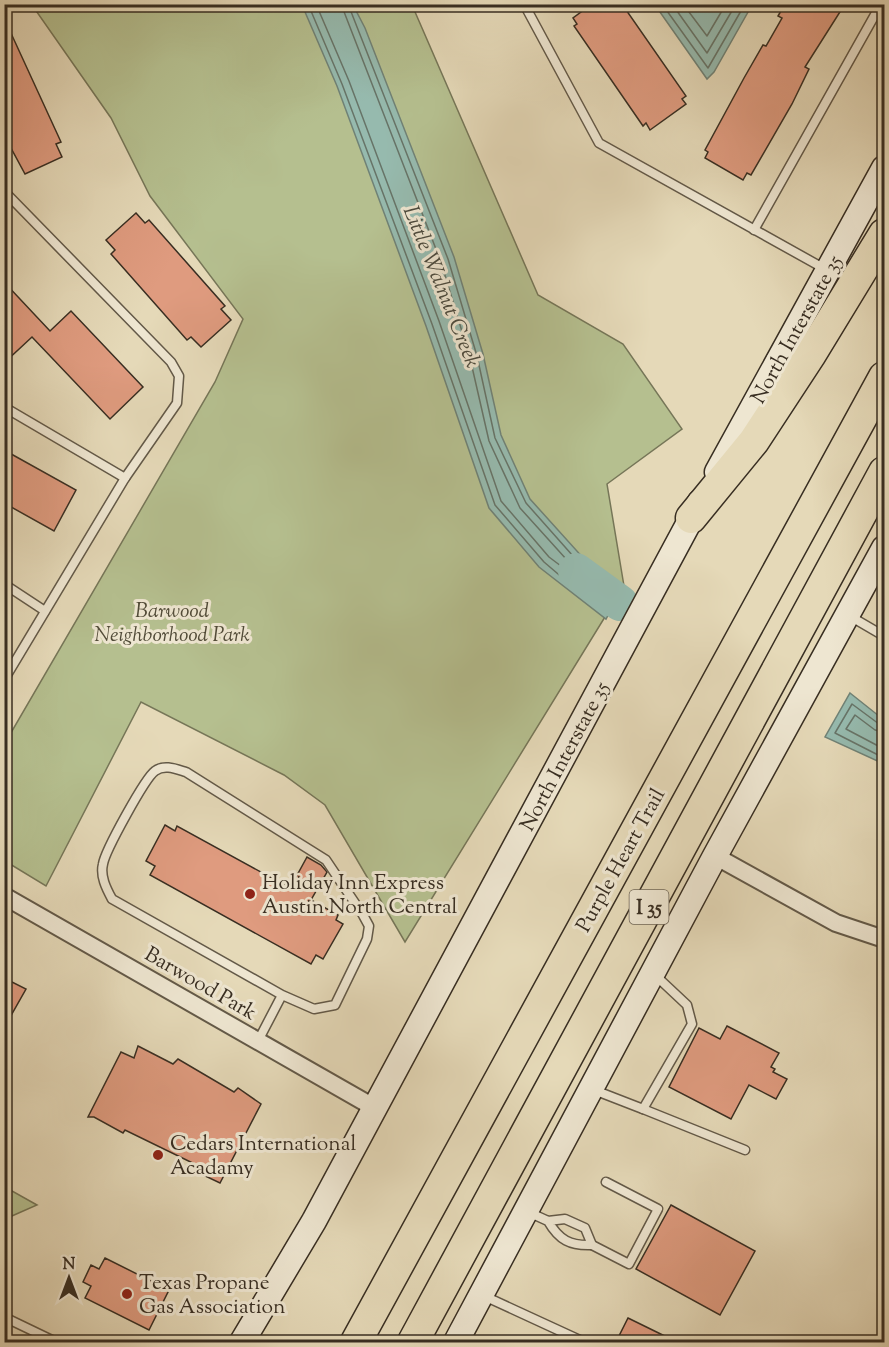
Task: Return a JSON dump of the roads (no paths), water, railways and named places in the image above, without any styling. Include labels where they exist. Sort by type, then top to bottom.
[{"type":"highway","points":[[692,518],[754,441],[885,234]]},
{"type":"highway","name":"Purple Heart Trail","points":[[356,1342],[885,377]]},
{"type":"highway","name":"I 35","points":[[413,1342],[885,472]]},
{"type":"main road","name":"North Interstate 35","points":[[242,1342],[314,1221],[692,518],[885,168]]},
{"type":"main road","points":[[456,1342],[715,856],[885,548]]},
{"type":"street","points":[[715,856],[836,923],[885,939]]},
{"type":"street","name":"Barwood Park","points":[[4,896],[375,1108]]},
{"type":"lane","points":[[524,4],[599,143],[828,270]]},
{"type":"lane","points":[[754,230],[881,4]]},
{"type":"lane","points":[[4,191],[171,362],[178,376],[177,404],[125,478],[4,680]]},
{"type":"lane","points":[[4,407],[125,478]]},
{"type":"lane","points":[[4,584],[45,611]]},
{"type":"lane","points":[[848,615],[885,636]]},
{"type":"lane","points":[[170,767],[186,772],[326,860],[363,915],[369,926],[367,939],[335,1005],[314,1009],[282,994],[112,899],[106,887],[103,863],[145,782],[156,770],[170,767]]},
{"type":"lane","points":[[643,1109],[692,1024],[687,1005],[653,972]]},
{"type":"lane","points":[[258,1041],[282,994]]},
{"type":"lane","points":[[591,1089],[745,1150]]},
{"type":"lane","points":[[548,1221],[557,1236],[574,1245],[592,1245],[629,1264],[658,1209],[606,1182]]},
{"type":"lane","points":[[526,1211],[548,1221],[566,1219],[585,1228],[592,1245]]},
{"type":"lane","points":[[481,1295],[584,1342]]},
{"type":"lane","points":[[4,1317],[56,1342]]},
{"type":"water","points":[[302,5],[353,5],[365,28],[454,257],[483,354],[501,435],[530,499],[585,560],[624,586],[606,619],[539,567],[489,508],[426,326],[337,86]]},
{"type":"water","points":[[655,5],[752,5],[714,72],[707,79]]},
{"type":"water","points":[[850,693],[884,720],[884,764],[825,737]]},
{"type":"waterway","name":"Little Walnut Creek","points":[[576,571],[620,603]]},
{"type":"place","name":"Holiday Inn Express Austin North Central","points":[[250,894]]},
{"type":"place","name":"Cedars International Acadamy","points":[[158,1155]]},
{"type":"place","name":"Texas Propane Gas Association","points":[[127,1294]]},
{"type":"park label","name":"Barwood Neighborhood Park","points":[[172,622]]}]
